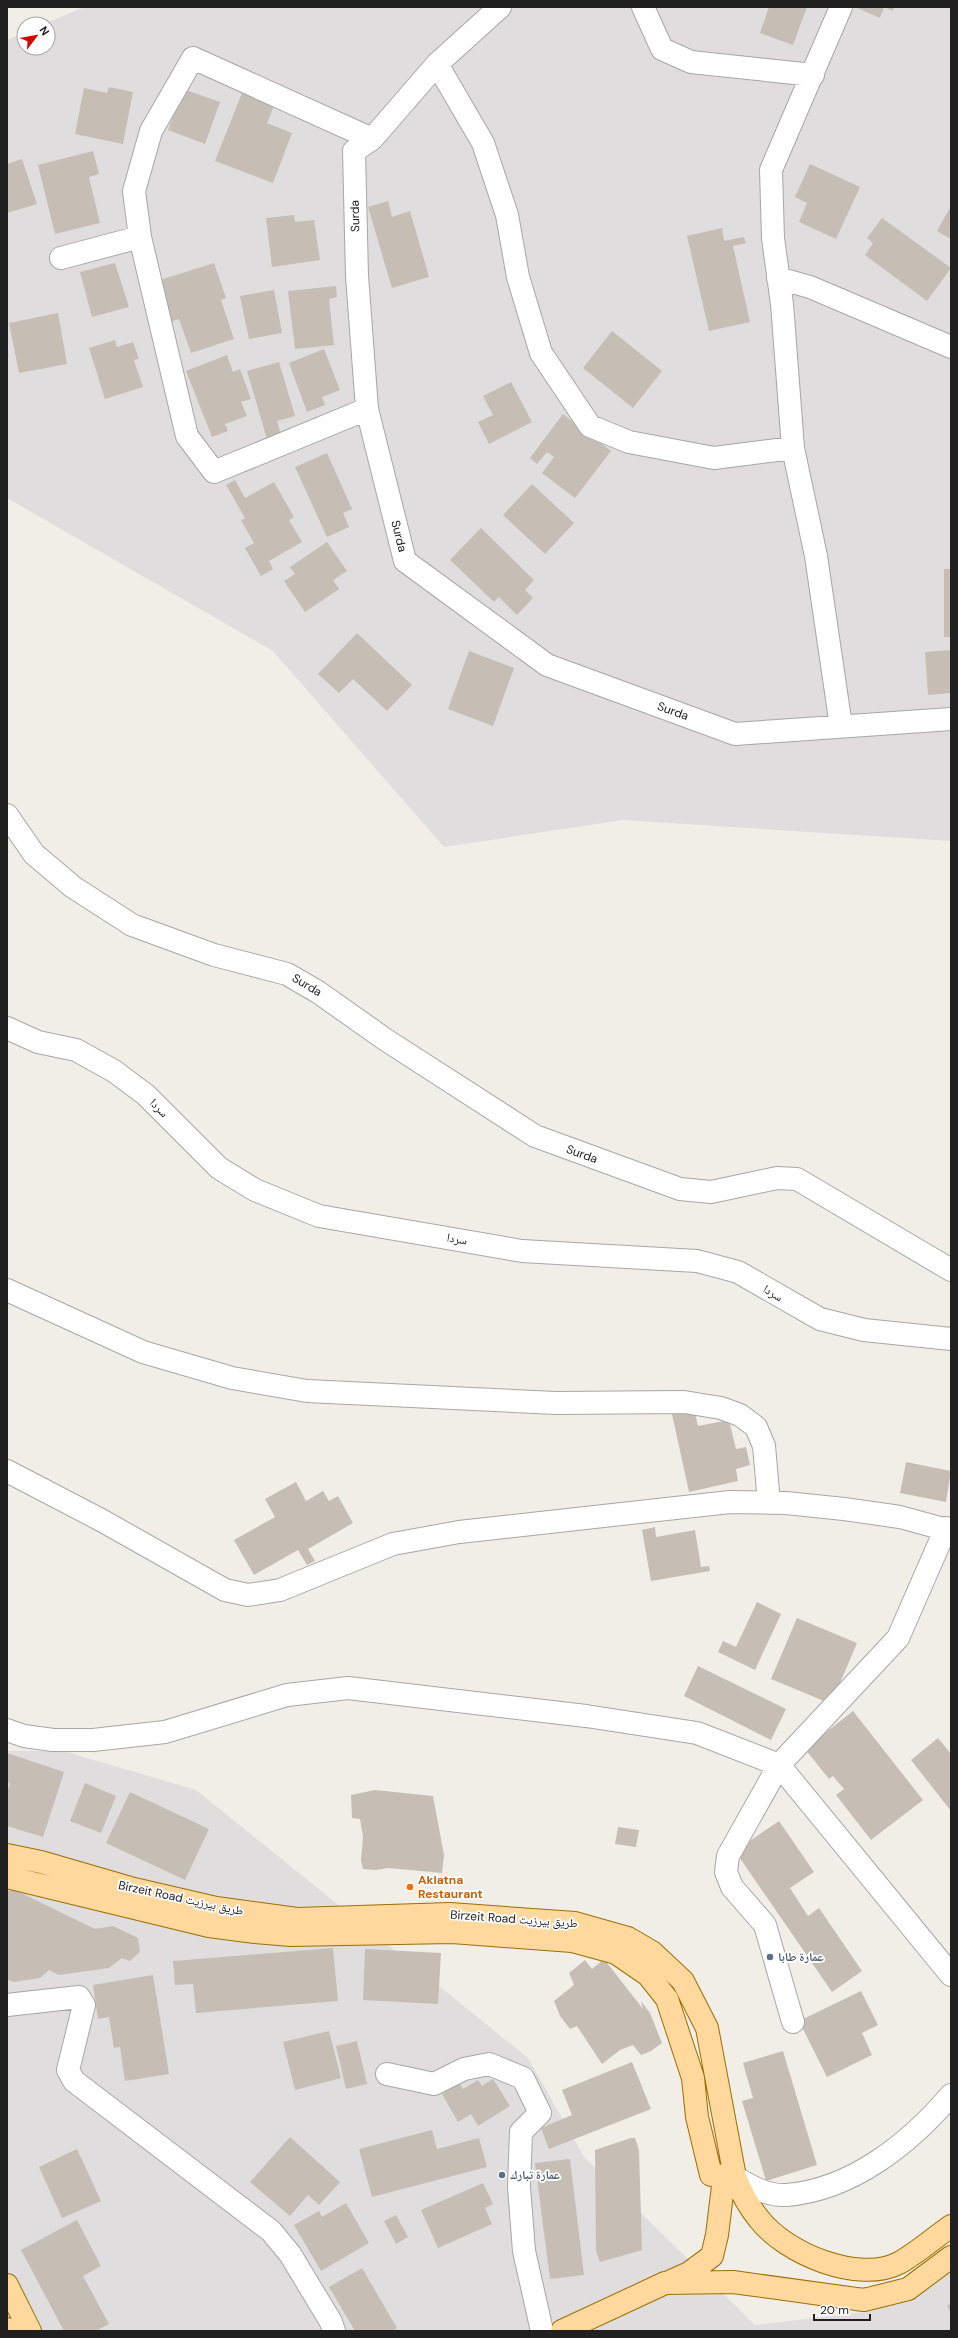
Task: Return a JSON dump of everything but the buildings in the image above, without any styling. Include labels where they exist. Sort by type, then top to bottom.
[{"type":"main road","name":"Birzeit Road طريق بيرزيت","points":[[7,1855],[41,1862],[134,1889],[216,1908],[297,1919],[451,1923],[575,1922],[628,1938],[652,1952],[666,1963],[683,1980],[707,2028],[735,2177],[742,2194],[759,2220],[784,2242],[816,2259],[847,2268],[875,2269],[898,2263],[951,2226]]},
{"type":"main road","points":[[7,1877],[194,1922],[255,1932],[291,1935],[451,1923],[579,1942],[616,1953],[648,1975],[667,1999],[693,2078],[697,2117],[711,2175],[735,2177]]},
{"type":"main road","points":[[562,2331],[689,2273],[712,2256],[722,2186],[735,2177]]},
{"type":"main road","points":[[665,2283],[733,2282],[864,2300],[908,2289],[951,2257]]},
{"type":"main road","points":[[7,2285],[30,2331]]},
{"type":"street","name":"Surda","points":[[500,7],[437,64],[372,139],[354,152],[357,276],[367,410],[405,561],[547,665],[735,734],[951,719]]},
{"type":"street","points":[[642,7],[662,49],[691,62],[812,74]]},
{"type":"street","points":[[841,7],[771,170],[773,238],[793,448],[816,556],[841,726]]},
{"type":"street","points":[[367,410],[214,472],[187,436],[140,237],[134,191],[151,131],[193,58],[372,139]]},
{"type":"street","points":[[437,64],[483,143],[507,215],[518,277],[541,353],[590,426],[629,442],[714,458],[793,448]]},
{"type":"street","points":[[61,258],[140,237]]},
{"type":"street","points":[[778,278],[810,287],[951,347]]},
{"type":"street","name":"Surda","points":[[7,815],[34,854],[73,887],[132,925],[214,955],[287,974],[318,992],[386,1040],[535,1136],[680,1189],[712,1192],[777,1178],[797,1179],[951,1270]]},
{"type":"street","name":"سردا","points":[[7,1028],[38,1042],[76,1050],[114,1071],[146,1095],[219,1168],[255,1190],[319,1216],[522,1251],[698,1261],[738,1272],[820,1319],[864,1330],[910,1333],[951,1339]]},
{"type":"street","points":[[7,1290],[143,1352],[232,1378],[307,1391],[556,1403],[684,1402],[721,1408],[740,1415],[756,1427],[764,1446],[769,1503]]},
{"type":"street","points":[[7,1471],[101,1520],[225,1590],[248,1595],[280,1590],[393,1544],[459,1532],[730,1502],[769,1503],[844,1509],[900,1517],[949,1530],[898,1638],[779,1765],[728,1856],[726,1872],[732,1887],[765,1925],[794,2022]]},
{"type":"street","points":[[7,1730],[24,1736],[53,1740],[93,1740],[164,1732],[287,1695],[348,1688],[586,1716],[697,1733],[779,1765],[951,1976]]},
{"type":"street","points":[[7,2005],[79,1997],[84,2005],[68,2070],[74,2081],[271,2231],[290,2254],[331,2322],[334,2331]]},
{"type":"street","points":[[387,2074],[434,2084],[464,2069],[489,2064],[523,2078],[540,2113],[522,2132],[519,2187],[524,2251],[542,2331]]},
{"type":"street","points":[[735,2177],[757,2190],[785,2195],[834,2184],[885,2156],[928,2122],[951,2095]]},
{"type":"shaded area","points":[[84,7],[951,7],[951,841],[623,820],[444,847],[273,651],[7,498],[7,40],[16,36],[16,56],[56,56],[56,19]]},
{"type":"shaded area","points":[[7,1751],[63,1751],[196,1790],[528,2058],[584,2157],[755,2325],[874,2311],[951,2272],[951,2331],[7,2331]]},
{"type":"place","name":"Aklatna Restaurant","points":[[410,1887]]},
{"type":"place","name":"عمارة طابا","points":[[770,1957]]},
{"type":"place","name":"عمارة تبارك","points":[[502,2175]]}]
